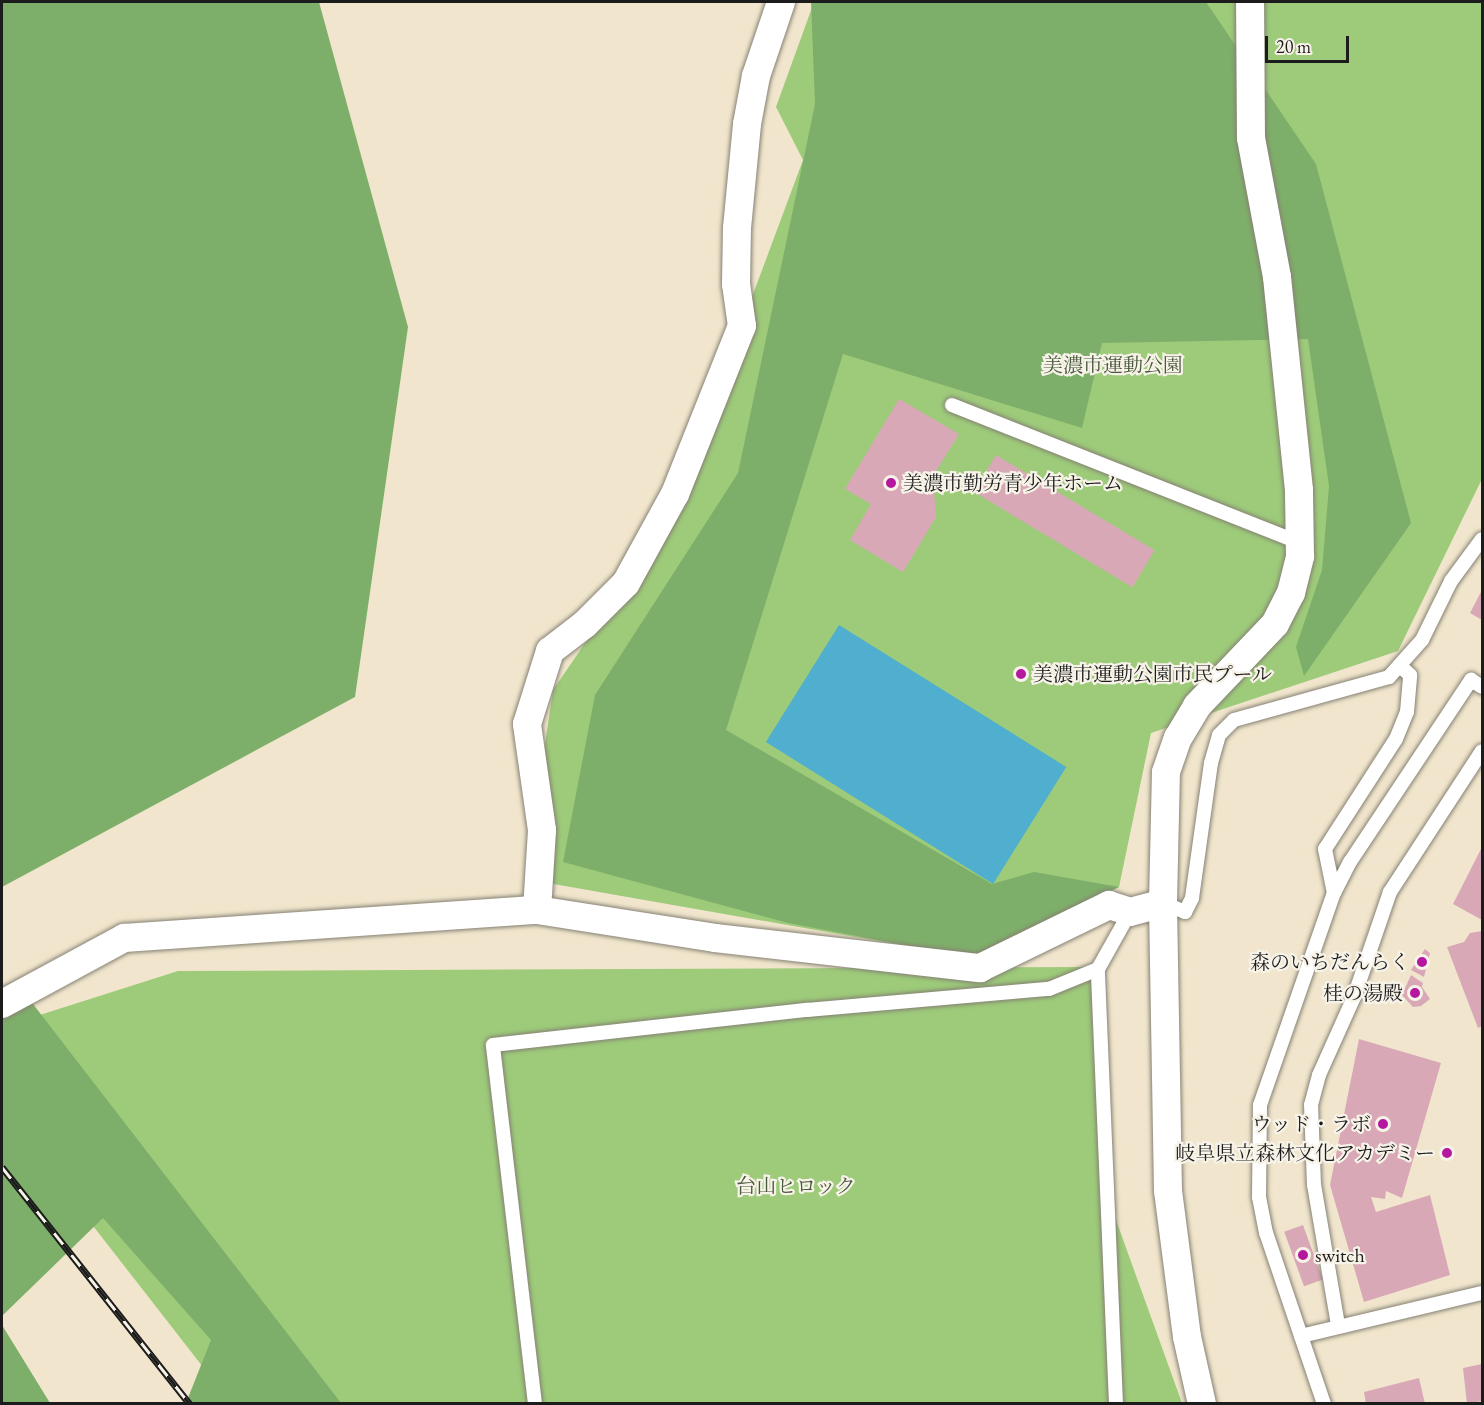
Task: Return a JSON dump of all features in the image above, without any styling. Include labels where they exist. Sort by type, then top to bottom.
[{"type":"street","points":[[537,910],[542,830],[527,724],[550,651],[585,624],[626,583],[675,494],[742,326],[736,284],[736,228],[747,124],[756,76],[781,2]]},
{"type":"street","points":[[1202,1404],[1187,1337],[1168,1191],[1162,808],[1166,772],[1178,738],[1197,706],[1275,624],[1291,592],[1300,543],[1299,490],[1277,277],[1251,138],[1250,2]]},
{"type":"street","points":[[2,1004],[124,938],[537,910],[715,938],[980,968],[1109,904],[1130,912],[1163,903]]},
{"type":"lane","points":[[952,405],[1300,543]]},
{"type":"lane","points":[[1163,903],[1185,912],[1192,898],[1209,775],[1219,735],[1234,720],[1344,692],[1389,677],[1422,640],[1451,581],[1482,539]]},
{"type":"lane","points":[[1334,893],[1326,849],[1396,739],[1407,712],[1410,675],[1400,666]]},
{"type":"lane","points":[[1324,1404],[1266,1233],[1259,1197],[1260,1104],[1334,893],[1356,852],[1471,680],[1482,687]]},
{"type":"lane","points":[[1338,1325],[1314,1185],[1311,1105],[1319,1075],[1354,997],[1390,892],[1482,752]]},
{"type":"lane","points":[[1116,1404],[1098,969],[1130,912]]},
{"type":"lane","points":[[535,1404],[493,1045],[807,1010],[1049,989],[1098,969]]},
{"type":"lane","points":[[1301,1336],[1338,1325],[1482,1293]]},
{"type":"green space","points":[[2,2],[319,2],[408,327],[355,697],[2,887]]},
{"type":"green space","points":[[811,2],[1206,2],[1316,164],[1411,523],[1304,676],[1296,647],[1322,570],[1329,486],[1308,339],[1102,343],[1082,428],[843,354],[726,730],[992,884],[1034,872],[1119,887],[975,958],[788,923],[563,862],[595,695],[738,473],[815,104]]},
{"type":"green space","name":"美濃市運動公園","points":[[814,2],[1482,2],[1482,479],[1398,651],[1151,733],[1119,887],[975,958],[525,879],[553,690],[626,583],[685,477],[803,160],[776,107]]},
{"type":"green space","name":"台山ヒロック","points":[[1091,967],[1103,1184],[1182,1403],[231,1403],[2,1109],[2,1027],[178,971]]},
{"type":"green space","points":[[26,995],[341,1403],[186,1403],[211,1340],[103,1218],[2,1316],[2,1016]]},
{"type":"green space","points":[[2,1325],[50,1403],[2,1403]]},
{"type":"water","points":[[839,625],[1066,767],[993,884],[766,742]]},
{"type":"building","name":"美濃市勤労青少年ホーム","points":[[899,399],[959,434],[933,476],[936,517],[903,572],[850,540],[871,504],[845,489]]},
{"type":"building","points":[[996,455],[1155,550],[1132,587],[974,492]]},
{"type":"building","points":[[1482,590],[1482,620],[1470,613]]},
{"type":"building","points":[[1482,847],[1482,920],[1453,904]]},
{"type":"building","points":[[1482,931],[1482,1026],[1478,1028],[1447,947],[1464,942],[1470,933]]},
{"type":"building","name":"森のいちだんらく","points":[[1425,949],[1430,953],[1424,977],[1411,970]]},
{"type":"building","name":"桂の湯殿","points":[[1411,975],[1423,983],[1422,987],[1430,999],[1421,1006],[1413,1007],[1402,995]]},
{"type":"building","name":"ウッド・ラボ","points":[[1359,1039],[1441,1063],[1402,1198],[1386,1191],[1385,1199],[1371,1197],[1376,1212],[1430,1195],[1450,1275],[1364,1302],[1330,1185]]},
{"type":"building","name":"switch","points":[[1303,1225],[1323,1280],[1304,1286],[1284,1232]]},
{"type":"building","points":[[1482,1364],[1482,1401],[1467,1404],[1463,1368]]},
{"type":"building","points":[[1419,1378],[1425,1404],[1366,1404],[1364,1392]]},
{"type":"railway","points":[[2,1167],[190,1404]]},
{"type":"place","name":"美濃市勤労青少年ホーム","points":[[891,483]]},
{"type":"place","name":"美濃市運動公園市民プール","points":[[1021,674]]},
{"type":"place","name":"森のいちだんらく","points":[[1422,962]]},
{"type":"place","name":"桂の湯殿","points":[[1415,993]]},
{"type":"place","name":"ウッド・ラボ","points":[[1383,1124]]},
{"type":"place","name":"岐阜県立森林文化アカデミー","points":[[1447,1153]]},
{"type":"place","name":"switch","points":[[1303,1255]]}]
